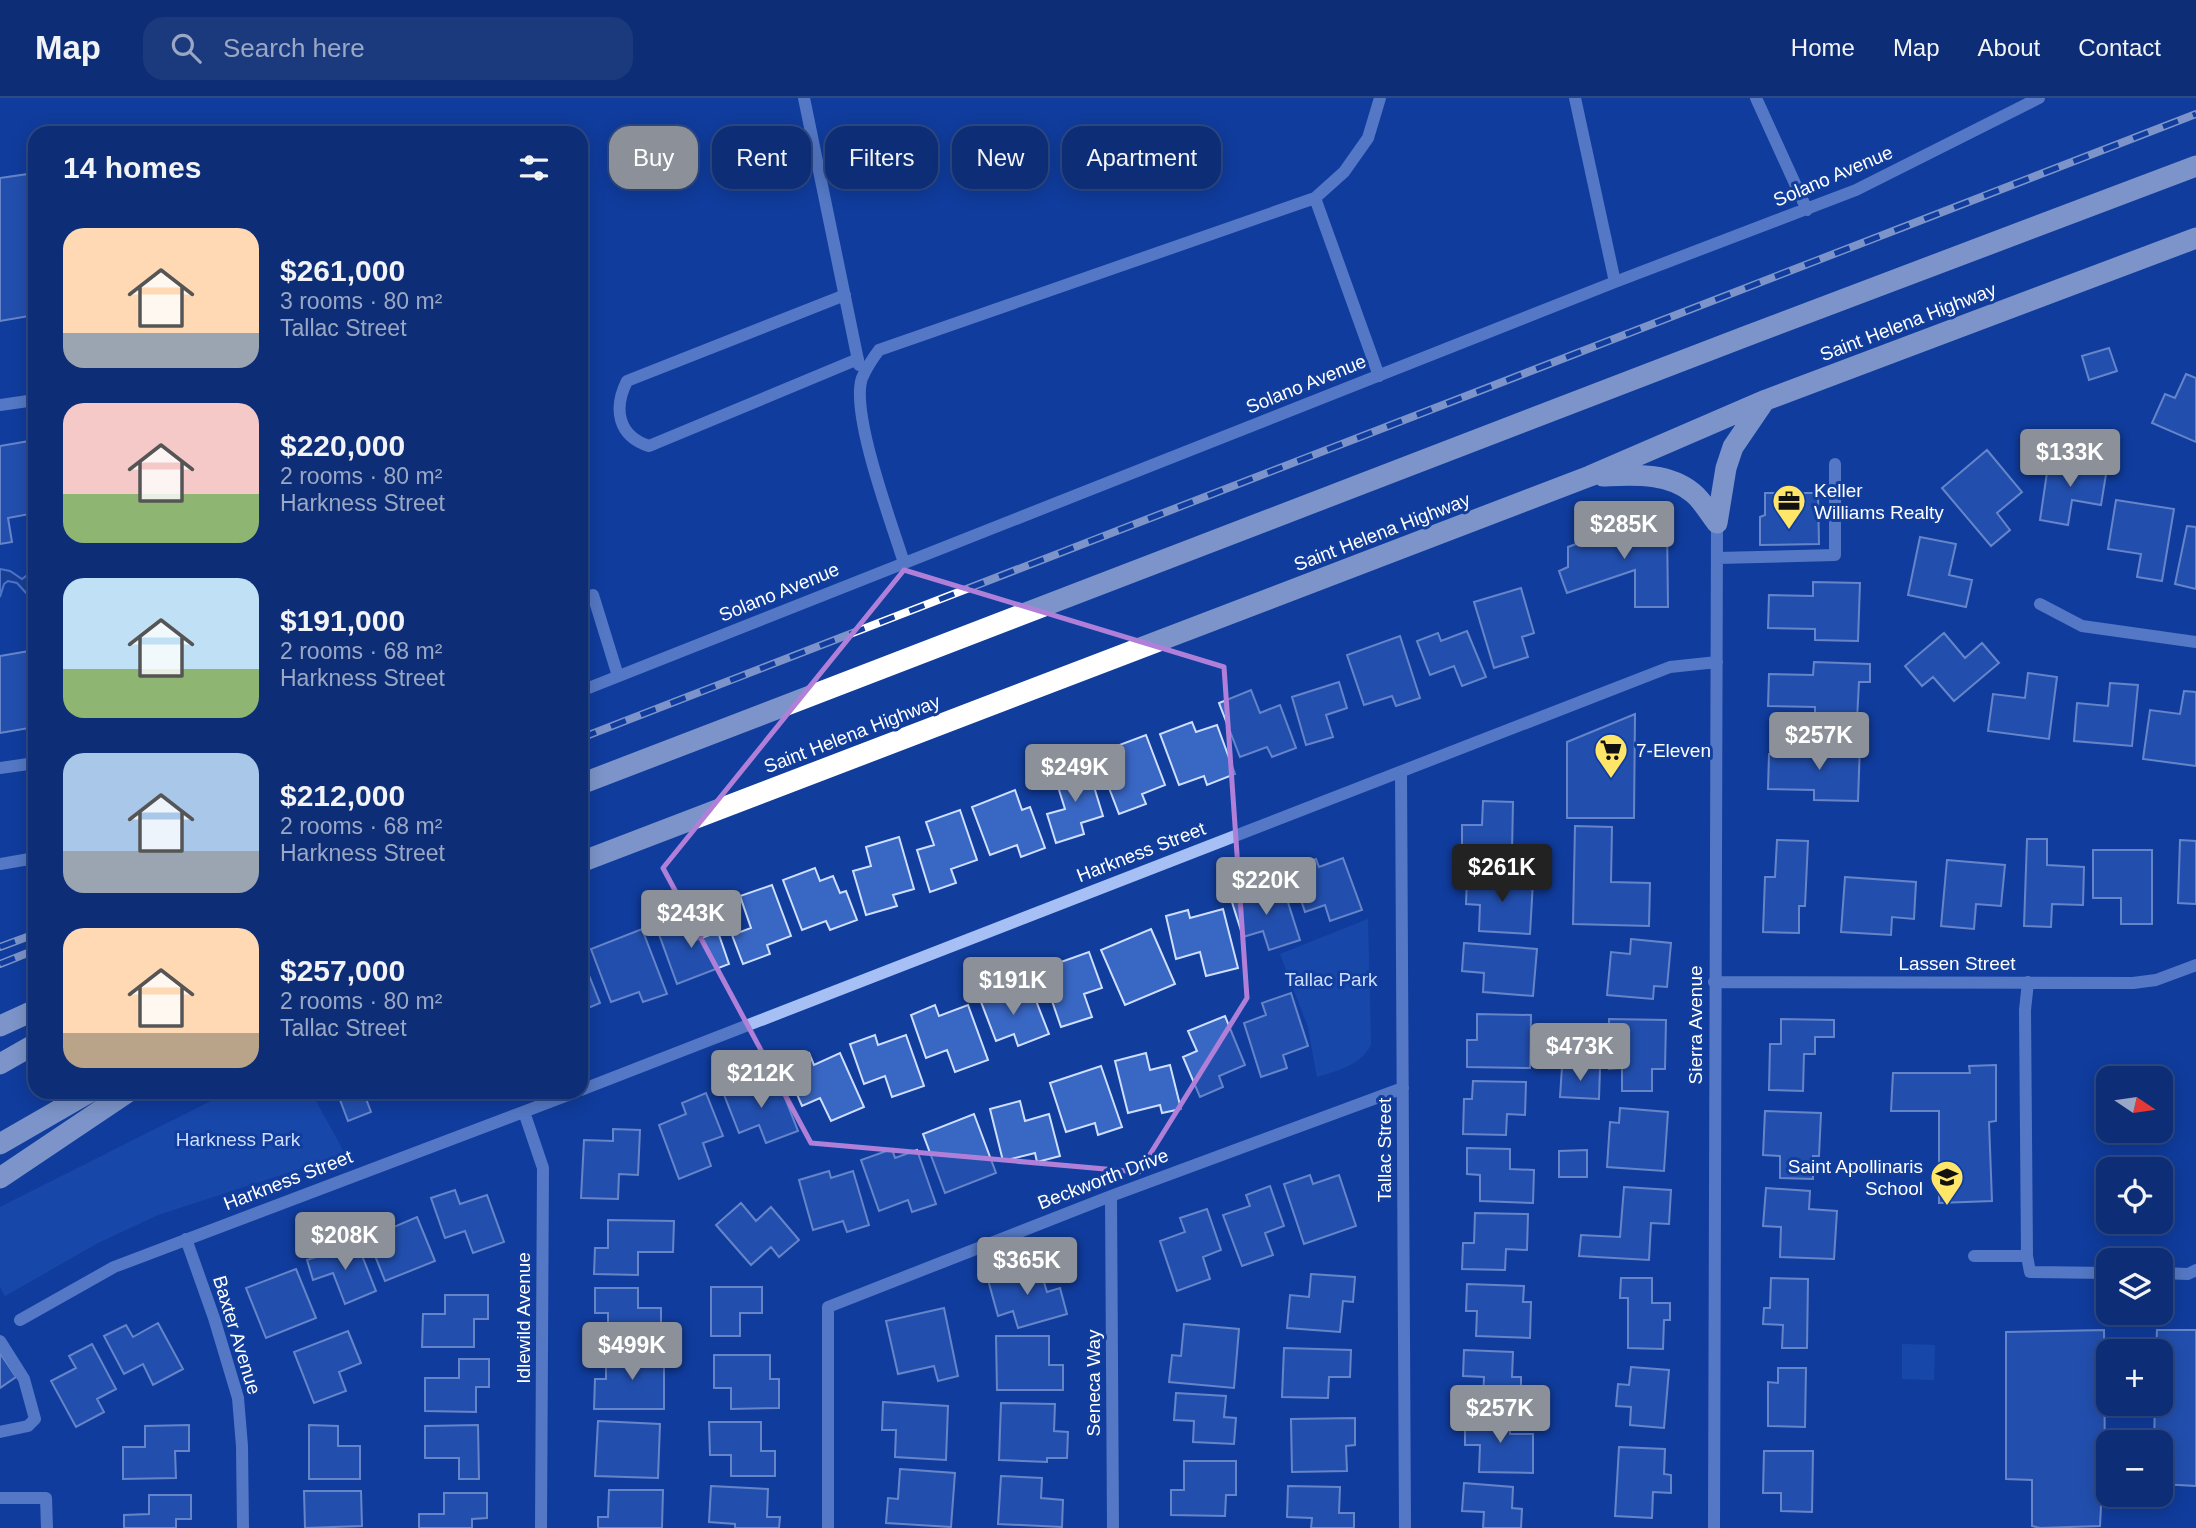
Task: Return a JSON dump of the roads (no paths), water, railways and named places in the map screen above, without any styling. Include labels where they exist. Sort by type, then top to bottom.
[{"type":"highway","points":[[588,781],[2196,166]]},
{"type":"highway","name":"Saint Helena Highway","points":[[588,859],[1590,476],[1766,400],[2196,238]]},
{"type":"highway","points":[[1717,523],[1726,468],[1733,447],[1766,400]]},
{"type":"highway","points":[[1590,476],[1642,475],[1660,478],[1693,493],[1717,523]]},
{"type":"highway","points":[[0,1026],[28,1013]]},
{"type":"highway","points":[[0,1064],[28,1048]]},
{"type":"highway","points":[[0,1144],[78,1099]]},
{"type":"highway","points":[[0,1178],[118,1099]]},
{"type":"street","points":[[804,98],[862,379],[859,401],[866,436],[904,563]]},
{"type":"street","points":[[862,379],[879,350],[1315,198],[1344,172],[1368,138],[1380,98]]},
{"type":"street","points":[[1575,98],[1615,282]]},
{"type":"street","points":[[1756,98],[1807,209]]},
{"type":"street","name":"Solano Avenue","points":[[588,688],[1615,282],[1856,190],[2039,98]]},
{"type":"street","points":[[1315,198],[1379,376]]},
{"type":"street","points":[[845,295],[627,381],[618,413],[629,436],[649,446],[858,359]]},
{"type":"street","points":[[0,405],[28,401]]},
{"type":"street","points":[[1717,558],[1835,555],[1835,464]]},
{"type":"street","name":"Sierra Avenue","points":[[1714,1528],[1717,523]]},
{"type":"street","points":[[593,596],[618,676]]},
{"type":"street","points":[[2040,604],[2082,626],[2196,642]]},
{"type":"street","name":"Harkness Street","points":[[588,1087],[1670,667],[1717,662]]},
{"type":"street","points":[[0,768],[28,764]]},
{"type":"street","name":"Tallac Street","points":[[1401,772],[1405,1528]]},
{"type":"street","points":[[0,864],[28,859]]},
{"type":"street","name":"Lassen Street","points":[[1714,982],[2133,983],[2156,980],[2196,965]]},
{"type":"street","points":[[2028,982],[2025,1010],[2027,1256],[2030,1272],[2096,1273]]},
{"type":"street","name":"Beckworth Drive","points":[[828,1528],[828,1307],[1111,1196],[1403,1088]]},
{"type":"street","name":"Harkness Street","points":[[20,1320],[114,1267],[558,1099]]},
{"type":"street","name":"Idlewild Avenue","points":[[524,1112],[543,1168],[541,1528]]},
{"type":"street","name":"Seneca Way","points":[[1111,1196],[1113,1528]]},
{"type":"street","name":"Baxter Avenue","points":[[186,1239],[238,1398],[242,1446],[243,1528]]},
{"type":"street","points":[[1974,1256],[2027,1256]]},
{"type":"street","points":[[2173,1273],[2188,1274],[2196,1270]]},
{"type":"street","points":[[0,1341],[24,1379],[35,1419],[28,1426],[0,1432]]},
{"type":"street","points":[[0,1498],[46,1498],[47,1528]]},
{"type":"railway","points":[[588,735],[2196,114]]},
{"type":"railway","points":[[0,947],[28,937]]},
{"type":"railway","points":[[0,964],[28,953]]},
{"type":"place","name":"Keller Williams Realty","points":[[1789,531]]},
{"type":"place","name":"7-Eleven","points":[[1611,780]]},
{"type":"place","name":"Saint Apollinaris School","points":[[1947,1207]]},
{"type":"park label","name":"Tallac Park","points":[[1331,979]]},
{"type":"park label","name":"Harkness Park","points":[[238,1139]]}]
